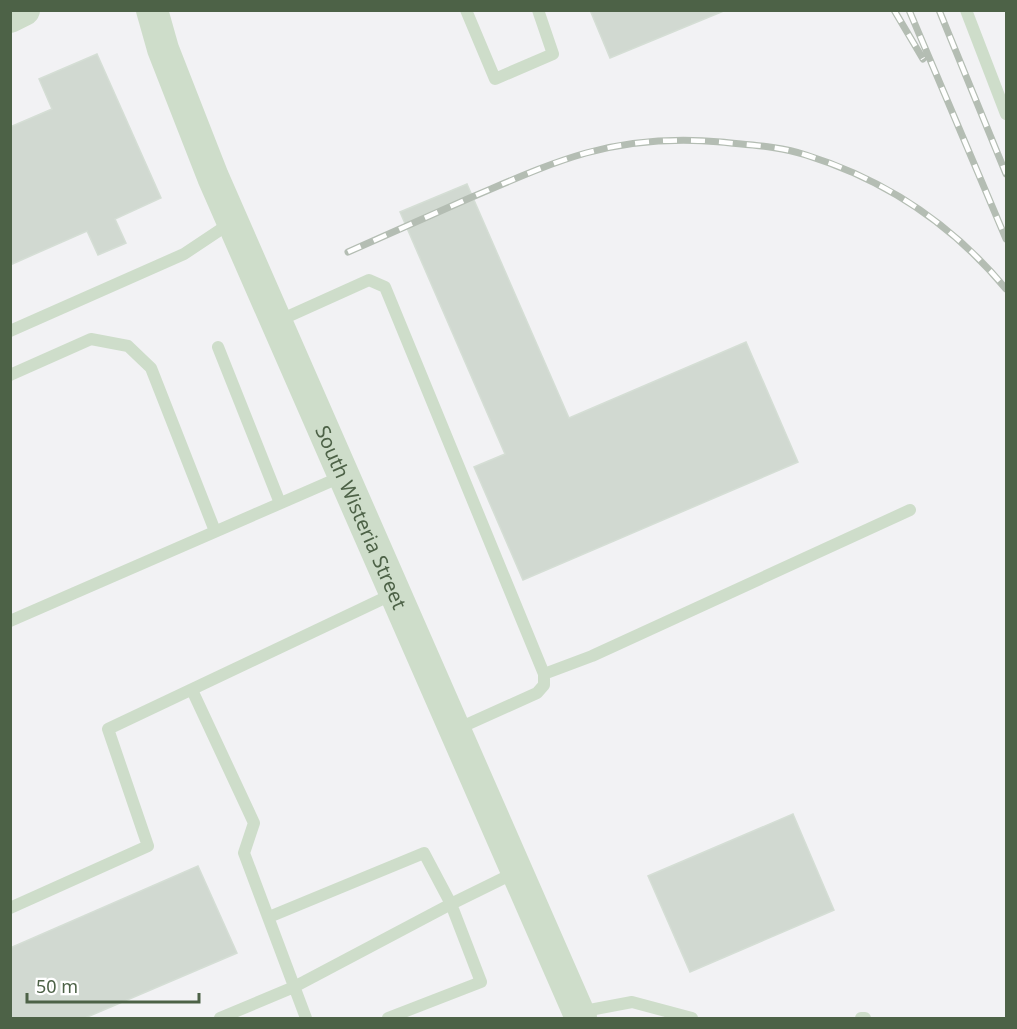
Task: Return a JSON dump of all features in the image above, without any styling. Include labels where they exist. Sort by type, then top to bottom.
[{"type":"street","points":[[10,16],[24,10]]},
{"type":"street","name":"South Wisteria Street","points":[[152,10],[163,49],[233,221],[580,1015]]},
{"type":"lane","points":[[466,10],[495,80],[553,54],[538,10]]},
{"type":"lane","points":[[966,10],[1006,114]]},
{"type":"lane","points":[[10,331],[184,254],[233,221]]},
{"type":"lane","points":[[277,321],[369,280],[385,287],[544,674],[544,685],[537,693],[455,730]]},
{"type":"lane","points":[[10,375],[91,339],[128,346],[151,368],[215,531]]},
{"type":"lane","points":[[218,347],[280,503]]},
{"type":"lane","points":[[10,621],[344,475]]},
{"type":"lane","points":[[544,674],[592,656],[910,510]]},
{"type":"lane","points":[[10,908],[148,846],[108,729],[395,593]]},
{"type":"lane","points":[[192,690],[254,823],[244,853],[306,1018]]},
{"type":"lane","points":[[269,917],[424,853],[451,904],[481,982],[388,1018]]},
{"type":"lane","points":[[220,1018],[294,987],[451,904],[518,872]]},
{"type":"lane","points":[[580,1015],[632,1002],[692,1018]]},
{"type":"building","points":[[590,10],[726,10],[610,58]]},
{"type":"building","points":[[97,54],[161,198],[115,219],[126,243],[98,255],[87,231],[10,265],[10,127],[52,109],[39,79]]},
{"type":"building","points":[[467,184],[569,418],[746,342],[798,462],[523,580],[474,467],[505,454],[400,212]]},
{"type":"building","points":[[793,814],[834,910],[690,972],[648,876]]},
{"type":"building","points":[[198,866],[237,953],[85,1018],[10,1018],[10,948]]},
{"type":"railway","points":[[894,10],[923,59]]},
{"type":"railway","points":[[909,10],[1006,239]]},
{"type":"railway","points":[[939,10],[1006,174]]},
{"type":"railway","points":[[348,252],[500,185],[571,157],[636,143],[704,141],[764,146],[796,152],[864,177],[916,207],[941,225],[964,245],[1006,289]]}]
